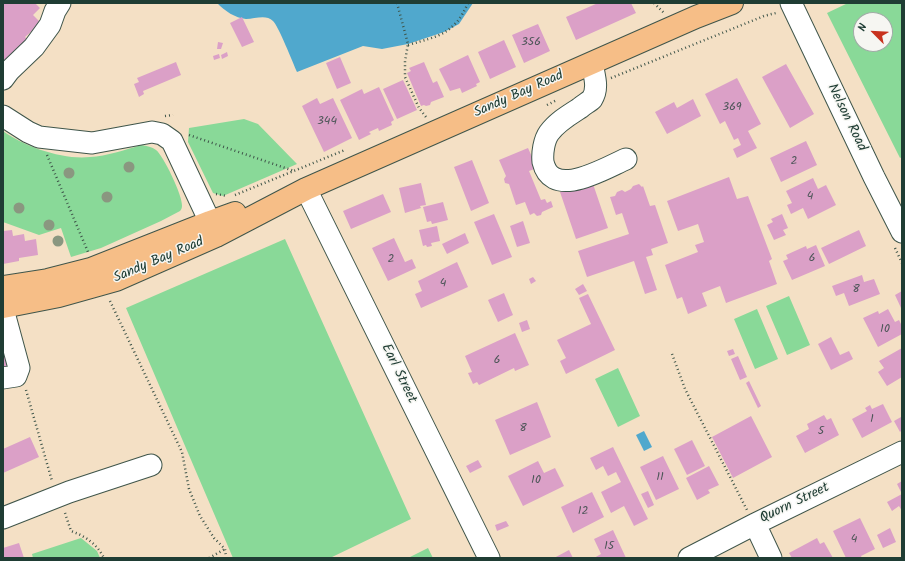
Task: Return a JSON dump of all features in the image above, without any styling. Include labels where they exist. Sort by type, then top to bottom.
[{"type":"main road","name":"Sandy Bay Road","points":[[3,308],[59,296],[111,282],[213,229],[726,4]]},
{"type":"main road","name":"Sandy Bay Road","points":[[3,287],[48,280],[91,269],[213,229]]},
{"type":"street","points":[[3,79],[9,70],[34,47],[50,25],[55,11],[60,3]]},
{"type":"street","name":"Nelson Road","points":[[791,3],[874,177],[902,232]]},
{"type":"street","points":[[592,63],[596,89],[591,100],[558,123],[548,134],[542,152],[548,174],[554,179],[564,181],[578,180],[626,159]]},
{"type":"street","points":[[3,116],[21,128],[39,137],[92,143],[152,132],[162,134],[172,141],[213,229]]},
{"type":"street","name":"Earl Street","points":[[306,189],[489,558]]},
{"type":"street","points":[[3,308],[11,373]]},
{"type":"street","name":"Quorn Street","points":[[689,558],[902,452]]},
{"type":"street","points":[[3,518],[61,489],[151,465]]},
{"type":"street","points":[[755,524],[771,558]]},
{"type":"path","points":[[397,3],[408,45],[405,61],[405,77],[419,108],[426,117]]},
{"type":"path","points":[[408,45],[443,34],[456,24],[468,3]]},
{"type":"path","points":[[162,134],[186,134],[294,171]]},
{"type":"path","points":[[39,137],[90,257]]},
{"type":"path","points":[[112,303],[182,452],[189,489],[200,516],[214,538],[225,549],[226,558]]},
{"type":"path","points":[[672,354],[685,389],[755,524]]},
{"type":"path","points":[[11,373],[61,489]]},
{"type":"path","points":[[65,513],[71,531],[92,542],[104,558]]},
{"type":"path","points":[[209,558],[225,549]]},
{"type":"green space","points":[[848,3],[902,3],[902,157],[900,158],[827,13]]},
{"type":"green space","points":[[244,119],[258,124],[297,164],[223,196],[213,193],[188,142],[189,128]]},
{"type":"green space","points":[[3,131],[33,147],[68,156],[90,157],[141,145],[153,148],[159,153],[172,176],[181,201],[181,209],[180,211],[161,221],[101,248],[71,257],[61,228],[39,235],[3,222]]},
{"type":"green space","points":[[285,239],[411,519],[330,558],[233,558],[126,308]]},
{"type":"green space","points":[[789,296],[810,345],[787,355],[766,306]]},
{"type":"green space","points":[[757,309],[778,359],[755,369],[734,319]]},
{"type":"green space","points":[[618,368],[640,416],[618,427],[595,379]]},
{"type":"green space","points":[[81,538],[97,551],[100,558],[33,558],[32,554]]},
{"type":"green space","points":[[428,548],[433,558],[408,558]]},
{"type":"water","points":[[217,3],[473,3],[459,24],[444,32],[408,44],[382,49],[363,46],[297,72],[282,37],[273,21],[264,17],[246,19],[234,16]]},
{"type":"water","points":[[644,431],[652,447],[644,451],[636,435]]},
{"type":"building","points":[[3,3],[35,3],[40,8],[33,15],[41,23],[25,37],[29,41],[5,61],[3,58]]},
{"type":"building","points":[[598,3],[631,3],[636,13],[576,40],[566,17]]},
{"type":"building","points":[[242,17],[254,42],[242,47],[230,23]]},
{"type":"building","points":[[538,24],[550,51],[524,63],[512,35]]},
{"type":"building","points":[[504,40],[516,67],[490,79],[478,52]]},
{"type":"building","points":[[218,42],[223,43],[221,49],[217,49]]},
{"type":"building","points":[[227,52],[228,56],[222,59],[221,55]]},
{"type":"building","points":[[219,54],[220,58],[214,60],[213,56]]},
{"type":"building","points":[[468,55],[480,82],[476,84],[477,86],[462,93],[460,88],[450,91],[439,69]]},
{"type":"building","points":[[340,57],[351,83],[337,89],[326,63]]},
{"type":"building","points":[[176,62],[181,75],[143,91],[144,94],[139,97],[134,84],[139,82],[137,78]]},
{"type":"building","points":[[424,62],[433,83],[437,81],[444,97],[431,102],[430,105],[421,106],[407,73],[411,71],[409,68]]},
{"type":"building","points":[[786,64],[814,114],[790,128],[762,77]]},
{"type":"building","points":[[737,78],[761,124],[748,131],[757,148],[737,158],[733,149],[741,145],[738,138],[734,140],[725,121],[720,124],[705,94]]},
{"type":"building","points":[[403,80],[417,110],[397,119],[383,89]]},
{"type":"building","points":[[379,87],[394,120],[391,122],[392,125],[379,131],[378,128],[369,132],[371,134],[359,140],[340,100],[362,89],[364,94]]},
{"type":"building","points":[[317,98],[320,104],[333,98],[352,138],[324,152],[302,106]]},
{"type":"building","points":[[693,99],[701,116],[667,134],[655,112],[674,102],[677,108]]},
{"type":"building","points":[[806,141],[817,165],[781,182],[770,158]]},
{"type":"building","points":[[528,148],[537,168],[529,171],[541,200],[545,199],[547,203],[551,201],[553,207],[537,216],[534,213],[530,215],[525,202],[516,205],[509,184],[505,183],[504,179],[506,176],[499,160]]},
{"type":"building","points":[[472,160],[489,203],[471,211],[454,167]]},
{"type":"building","points":[[729,177],[737,199],[748,196],[772,259],[769,261],[777,284],[726,303],[720,286],[702,293],[707,306],[688,314],[682,297],[677,299],[665,265],[698,252],[695,245],[704,242],[698,224],[678,231],[667,201]]},
{"type":"building","points":[[813,178],[818,189],[826,185],[836,205],[808,219],[803,208],[791,214],[787,205],[792,203],[786,191]]},
{"type":"building","points":[[592,181],[608,228],[576,239],[560,192]]},
{"type":"building","points":[[421,183],[426,205],[420,206],[421,208],[405,213],[399,188]]},
{"type":"building","points":[[639,184],[642,187],[643,186],[650,206],[655,205],[668,243],[651,249],[653,255],[646,257],[657,290],[645,294],[634,261],[587,277],[578,251],[629,234],[622,213],[616,215],[610,197],[615,196],[617,192],[622,190],[625,192],[633,186]]},
{"type":"building","points":[[383,194],[391,212],[351,229],[343,211]]},
{"type":"building","points":[[443,202],[448,220],[432,224],[431,221],[427,222],[423,207]]},
{"type":"building","points":[[494,214],[512,257],[492,265],[474,222]]},
{"type":"building","points":[[782,214],[788,228],[783,230],[786,235],[774,240],[767,225],[773,222],[771,219]]},
{"type":"building","points":[[523,221],[530,243],[517,247],[510,226]]},
{"type":"building","points":[[437,226],[440,241],[431,243],[432,246],[423,246],[419,230]]},
{"type":"building","points":[[12,230],[13,236],[24,234],[25,241],[36,239],[38,255],[19,258],[19,261],[3,264],[3,231]]},
{"type":"building","points":[[859,230],[866,246],[829,264],[821,248]]},
{"type":"building","points":[[465,233],[469,243],[447,254],[442,244]]},
{"type":"building","points":[[394,238],[405,262],[412,259],[416,268],[388,281],[372,248]]},
{"type":"building","points":[[816,245],[825,266],[792,280],[783,261],[788,259],[786,255],[806,246],[807,249]]},
{"type":"building","points":[[457,262],[468,287],[421,308],[415,294],[422,291],[418,281]]},
{"type":"building","points":[[862,275],[864,282],[874,279],[880,294],[849,306],[844,293],[836,296],[832,286]]},
{"type":"building","points":[[533,277],[536,281],[531,284],[529,279]]},
{"type":"building","points":[[583,284],[587,291],[579,295],[575,289]]},
{"type":"building","points":[[902,291],[902,307],[901,308],[895,295]]},
{"type":"building","points":[[504,293],[513,315],[498,322],[488,300]]},
{"type":"building","points":[[588,294],[615,350],[566,374],[560,361],[566,358],[557,340],[591,324],[579,298]]},
{"type":"building","points":[[888,309],[895,322],[899,320],[902,326],[902,334],[878,347],[863,318],[878,311],[879,314]]},
{"type":"building","points":[[527,320],[530,329],[522,332],[519,323]]},
{"type":"building","points":[[515,333],[529,365],[515,371],[514,368],[479,385],[477,382],[473,384],[468,373],[472,372],[465,356]]},
{"type":"building","points":[[831,337],[840,355],[849,351],[853,359],[831,370],[818,344]]},
{"type":"building","points":[[902,348],[902,377],[887,386],[878,372],[884,368],[879,361]]},
{"type":"building","points":[[733,349],[735,354],[729,356],[727,351]]},
{"type":"building","points":[[6,350],[10,370],[3,371],[3,351]]},
{"type":"building","points":[[738,356],[747,377],[740,380],[731,359]]},
{"type":"building","points":[[749,381],[761,406],[758,408],[746,383]]},
{"type":"building","points":[[537,402],[551,437],[510,455],[495,420]]},
{"type":"building","points":[[883,404],[892,422],[862,438],[852,419],[867,411],[865,408],[870,405],[872,409]]},
{"type":"building","points":[[824,415],[827,420],[831,418],[839,435],[805,453],[796,436],[809,429],[807,424]]},
{"type":"building","points":[[751,416],[772,457],[733,478],[712,437]]},
{"type":"building","points":[[901,417],[902,430],[900,432],[894,421]]},
{"type":"building","points":[[30,437],[39,457],[3,473],[3,449]]},
{"type":"building","points":[[692,440],[705,466],[687,475],[674,449]]},
{"type":"building","points":[[613,447],[648,519],[634,526],[624,506],[611,513],[601,492],[621,482],[616,472],[608,476],[603,466],[596,470],[590,458]]},
{"type":"building","points":[[663,456],[679,489],[656,500],[640,467]]},
{"type":"building","points":[[478,460],[482,467],[470,473],[466,466]]},
{"type":"building","points":[[538,461],[544,473],[555,468],[564,486],[523,506],[508,476]]},
{"type":"building","points":[[709,466],[719,485],[708,490],[710,493],[697,500],[686,478]]},
{"type":"building","points":[[902,481],[902,494],[897,484]]},
{"type":"building","points":[[648,491],[654,505],[648,508],[641,494]]},
{"type":"building","points":[[592,492],[604,517],[573,533],[561,507]]},
{"type":"building","points":[[902,494],[902,511],[899,506],[892,511],[887,502]]},
{"type":"building","points":[[860,518],[875,549],[861,556],[862,558],[846,558],[833,531]]},
{"type":"building","points":[[506,521],[509,526],[497,531],[495,525]]},
{"type":"building","points":[[890,528],[896,542],[883,548],[877,535]]},
{"type":"building","points":[[613,530],[626,558],[594,558],[601,554],[594,539]]},
{"type":"building","points":[[817,538],[820,544],[824,542],[833,558],[792,558],[789,553]]},
{"type":"building","points":[[19,543],[24,558],[3,558],[3,548]]},
{"type":"building","points":[[569,550],[573,558],[554,558]]}]
